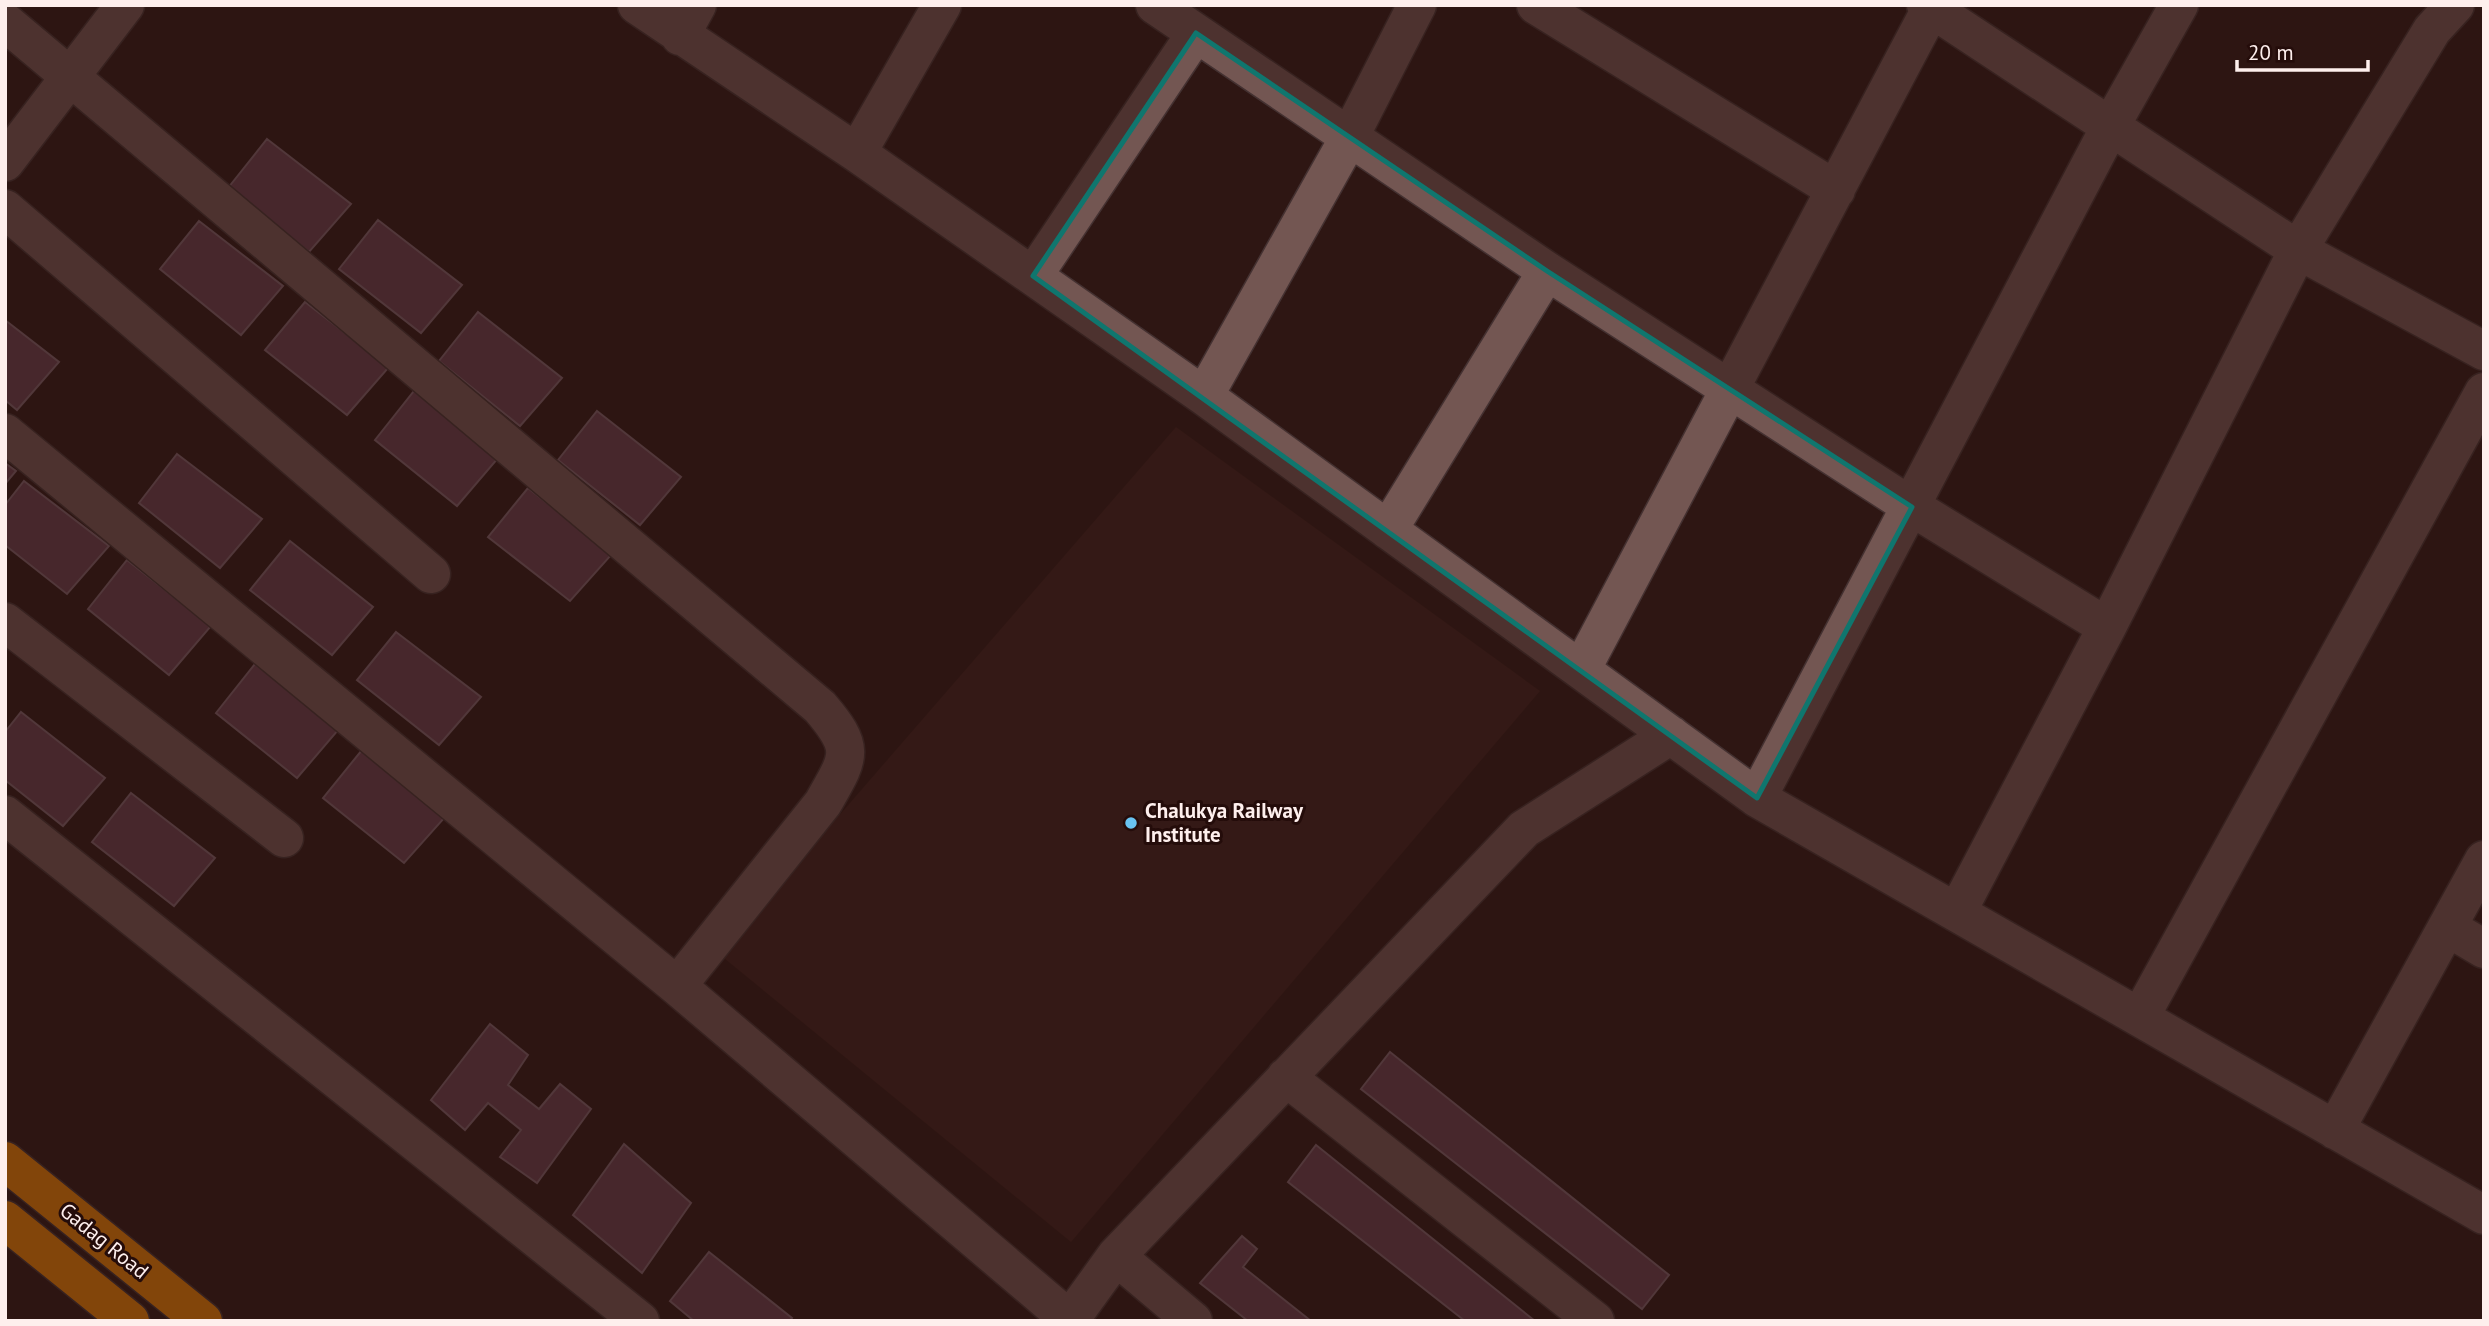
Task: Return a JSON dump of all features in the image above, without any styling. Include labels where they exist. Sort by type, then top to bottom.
[{"type":"highway","name":"Gadag Road","points":[[5,1161],[203,1321]]},
{"type":"highway","points":[[5,1220],[130,1321]]},
{"type":"street","points":[[5,162],[125,5]]},
{"type":"street","points":[[636,5],[688,20],[857,153],[1204,396],[1758,798],[2484,1215]]},
{"type":"street","points":[[857,153],[942,5]]},
{"type":"street","points":[[1155,5],[1547,271],[1912,507],[2106,627]]},
{"type":"street","points":[[1204,396],[1350,136],[1417,5]]},
{"type":"street","points":[[1536,5],[1836,190]]},
{"type":"street","points":[[1758,798],[2110,127],[2179,5]]},
{"type":"street","points":[[1957,912],[2298,250],[2432,30],[2455,5]]},
{"type":"street","points":[[1581,670],[1731,390],[1930,6],[2298,250],[2484,351]]},
{"type":"street","points":[[5,22],[820,707],[840,730],[846,751],[841,771],[822,803],[677,986]]},
{"type":"street","points":[[1033,276],[1196,33]]},
{"type":"street","points":[[5,209],[431,574]]},
{"type":"street","points":[[1388,530],[1547,271]]},
{"type":"street","points":[[2140,1017],[2484,392]]},
{"type":"street","points":[[5,433],[677,986],[1070,1320],[1116,1256],[1524,829],[1671,735]]},
{"type":"street","points":[[5,622],[284,838]]},
{"type":"street","points":[[5,816],[640,1321]]},
{"type":"street","points":[[2335,1130],[2484,860]]},
{"type":"street","points":[[2447,927],[2484,949]]},
{"type":"street","points":[[1286,1077],[1595,1321]]},
{"type":"street","points":[[1116,1256],[1193,1321]]},
{"type":"highlighted area","points":[[1196,33],[1547,271],[1912,507],[1757,798],[1033,276]]},
{"type":"shaded area","name":"Chalukya Railway Institute","points":[[1176,427],[1540,691],[1071,1242],[719,954]]},
{"type":"building","points":[[267,139],[351,204],[309,252],[228,188]]},
{"type":"building","points":[[378,220],[462,285],[421,333],[339,269]]},
{"type":"building","points":[[199,221],[283,286],[241,335],[160,269]]},
{"type":"building","points":[[305,302],[389,367],[347,415],[265,350]]},
{"type":"building","points":[[478,312],[562,378],[520,426],[439,361]]},
{"type":"building","points":[[5,320],[59,362],[17,410],[5,400]]},
{"type":"building","points":[[414,391],[499,457],[457,506],[375,440]]},
{"type":"building","points":[[597,411],[681,477],[640,525],[558,460]]},
{"type":"building","points":[[177,454],[262,519],[220,568],[139,503]]},
{"type":"building","points":[[5,463],[16,471],[5,484]]},
{"type":"building","points":[[24,481],[109,546],[67,594],[5,545],[5,505]]},
{"type":"building","points":[[528,488],[612,554],[570,601],[488,537]]},
{"type":"building","points":[[290,541],[373,607],[332,655],[250,590]]},
{"type":"building","points":[[127,560],[211,626],[169,675],[88,609]]},
{"type":"building","points":[[396,632],[481,697],[439,745],[357,680]]},
{"type":"building","points":[[255,664],[339,729],[297,778],[216,713]]},
{"type":"building","points":[[21,712],[105,778],[63,826],[5,780],[5,732]]},
{"type":"building","points":[[362,750],[446,816],[404,863],[323,798]]},
{"type":"building","points":[[131,793],[215,858],[174,906],[92,842]]},
{"type":"building","points":[[490,1024],[528,1055],[508,1085],[539,1109],[560,1084],[591,1109],[537,1183],[500,1157],[521,1130],[488,1103],[465,1130],[431,1100]]},
{"type":"building","points":[[1390,1052],[1669,1275],[1642,1309],[1361,1089]]},
{"type":"building","points":[[624,1144],[691,1203],[642,1273],[573,1215]]},
{"type":"building","points":[[1316,1145],[1535,1321],[1465,1321],[1288,1182]]},
{"type":"building","points":[[1242,1236],[1257,1249],[1243,1267],[1311,1321],[1248,1321],[1200,1283]]},
{"type":"building","points":[[709,1252],[792,1318],[790,1321],[694,1321],[670,1301]]},
{"type":"place","name":"Chalukya Railway Institute","points":[[1131,823]]}]
